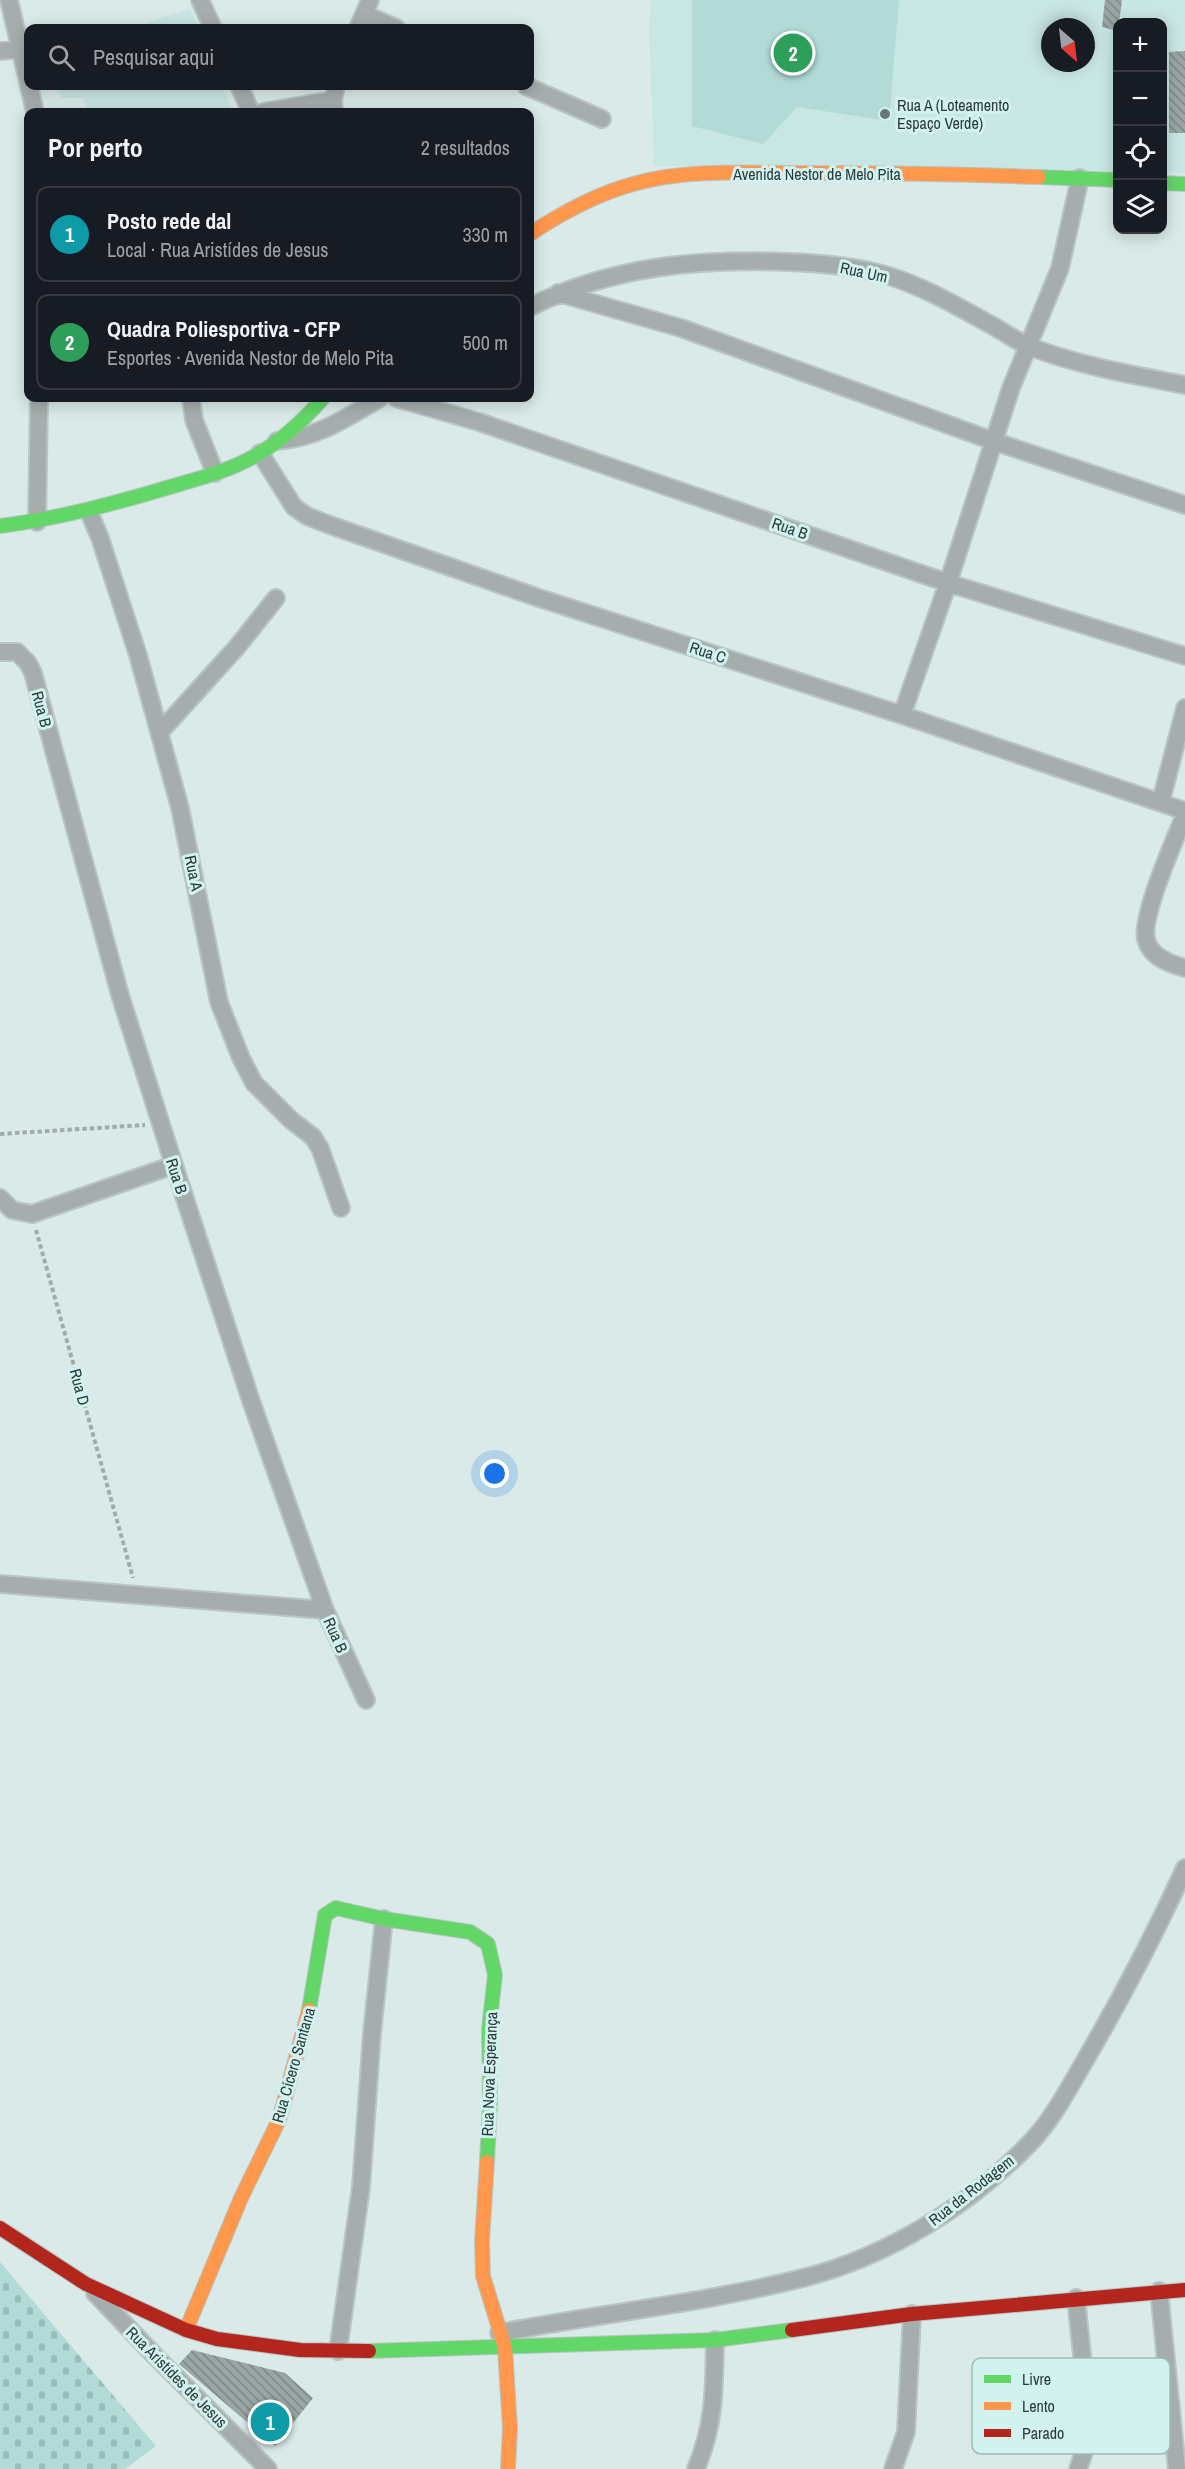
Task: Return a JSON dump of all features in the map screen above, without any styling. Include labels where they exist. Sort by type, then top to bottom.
[{"type":"main road","name":"Avenida Nestor de Melo Pita","points":[[534,232],[562,214],[605,193],[653,179],[727,173],[868,173],[1113,180]]},
{"type":"main road","points":[[1167,183],[1185,184]]},
{"type":"main road","points":[[0,526],[89,512],[215,473],[260,453],[320,402]]},
{"type":"main road","name":"Rua Cícero Santana","points":[[186,2330],[241,2198],[279,2120],[312,1999],[325,1915],[336,1908],[346,1910]]},
{"type":"main road","name":"Rua Nova Esperança","points":[[346,1910],[384,1919],[470,1932],[488,1944],[491,1954],[495,1975],[489,2028],[490,2103],[482,2241],[483,2276],[502,2340],[510,2428],[508,2469]]},
{"type":"main road","points":[[0,2228],[86,2284],[186,2330],[227,2340],[300,2350],[338,2351],[502,2340],[715,2340],[912,2314],[1185,2290]]},
{"type":"street","points":[[9,0],[24,69]]},
{"type":"street","points":[[200,0],[211,24]]},
{"type":"street","points":[[364,14],[387,24]]},
{"type":"street","points":[[0,51],[19,49]]},
{"type":"street","points":[[534,89],[602,119]]},
{"type":"street","points":[[29,90],[34,108]]},
{"type":"street","points":[[241,90],[249,108]]},
{"type":"street","points":[[285,108],[334,99]]},
{"type":"street","points":[[902,714],[996,442],[1011,388],[1060,268],[1080,178]]},
{"type":"street","name":"Rua Um","points":[[534,305],[557,293],[609,277],[666,265],[735,260],[822,264],[889,276],[1029,346],[1085,365],[1185,385]]},
{"type":"street","points":[[557,293],[681,328],[996,442],[1185,505]]},
{"type":"street","points":[[37,522],[39,402]]},
{"type":"street","points":[[192,402],[194,420],[215,473]]},
{"type":"street","points":[[276,441],[297,440],[312,435],[373,402]]},
{"type":"street","name":"Rua B","points":[[410,402],[479,422],[948,583],[1185,657]]},
{"type":"street","name":"Rua C","points":[[260,453],[294,507],[307,516],[539,598],[902,714],[1161,801],[1185,813]]},
{"type":"street","name":"Rua A","points":[[89,512],[100,538],[160,732],[180,808],[219,1002],[241,1058],[254,1083],[291,1120],[313,1137],[320,1148],[341,1208]]},
{"type":"street","points":[[160,732],[237,647],[276,598]]},
{"type":"street","name":"Rua B","points":[[5,652],[22,656],[33,673],[120,994],[160,1124],[251,1401],[325,1610],[366,1700]]},
{"type":"street","points":[[1161,801],[1185,708]]},
{"type":"street","points":[[1185,813],[1146,917],[1146,939],[1153,952],[1168,963],[1185,968]]},
{"type":"street","points":[[0,1198],[12,1210],[32,1214],[174,1166]]},
{"type":"street","points":[[0,1584],[325,1610]]},
{"type":"street","name":"Rua da Rodagem","points":[[502,2340],[574,2318],[713,2298],[808,2276],[852,2263],[931,2222],[971,2194],[1004,2166],[1030,2143],[1046,2122],[1108,2021],[1166,1911],[1185,1868]]},
{"type":"street","points":[[338,2351],[361,2187],[372,2033],[384,1919]]},
{"type":"street","name":"Rua Aristídes de Jesus","points":[[86,2284],[268,2469]]},
{"type":"street","points":[[1159,2291],[1166,2358]]},
{"type":"street","points":[[1076,2298],[1082,2358]]},
{"type":"street","points":[[893,2469],[906,2432],[912,2314]]},
{"type":"street","points":[[696,2469],[709,2434],[713,2400],[715,2340]]},
{"type":"street","points":[[1170,2400],[1177,2469]]},
{"type":"street","points":[[1078,2469],[1083,2454]]},
{"type":"path","points":[[0,1134],[160,1124]]},
{"type":"path","name":"Rua D","points":[[32,1214],[138,1596]]},
{"type":"shaded area","name":"Rua A (Loteamento Espaço Verde)","points":[[651,0],[1185,0],[1185,173],[1167,172],[1167,18],[1113,18],[1113,171],[936,166],[654,166],[649,27]]},
{"type":"shaded area","points":[[190,8],[197,24],[142,24]]},
{"type":"shaded area","points":[[59,90],[224,90],[231,108],[85,108],[84,98],[61,98]]},
{"type":"green space","points":[[692,0],[899,0],[889,121],[797,107],[763,144],[692,126]]},
{"type":"green space","points":[[0,2262],[156,2446],[125,2469],[0,2469]]},
{"type":"building","points":[[1105,0],[1122,0],[1120,18],[1113,18],[1113,30],[1102,27]]},
{"type":"building","points":[[1185,51],[1185,133],[1169,133],[1169,52]]},
{"type":"building","points":[[192,2350],[285,2373],[313,2398],[275,2446],[179,2364]]},
{"type":"traffic: fast","points":[[1039,177],[1113,180]]},
{"type":"traffic: fast","points":[[1167,183],[1185,184]]},
{"type":"traffic: fast","points":[[0,526],[91,509],[208,476],[244,462],[273,445],[319,402]]},
{"type":"traffic: fast","points":[[309,2010],[325,1915],[336,1908],[384,1919],[470,1932],[488,1944],[495,1975],[489,2028],[490,2103],[487,2162]]},
{"type":"traffic: fast","points":[[369,2351],[715,2340],[792,2330]]},
{"type":"traffic: slow","points":[[534,231],[568,211],[608,192],[637,183],[677,176],[739,172],[1039,177]]},
{"type":"traffic: slow","points":[[186,2330],[241,2198],[279,2120],[309,2010]]},
{"type":"traffic: slow","points":[[487,2162],[482,2241],[483,2276],[505,2348],[510,2428],[508,2469]]},
{"type":"traffic: jam","points":[[0,2228],[86,2284],[186,2330],[217,2339],[300,2350],[369,2351]]},
{"type":"traffic: jam","points":[[792,2330],[912,2314],[1185,2290]]},
{"type":"place","name":"Quadra Poliesportiva - CFP","points":[[793,53]]},
{"type":"place","name":"Rua A (Loteamento Espaço Verde)","points":[[885,114]]},
{"type":"place","name":"Posto rede dal","points":[[270,2422]]}]
